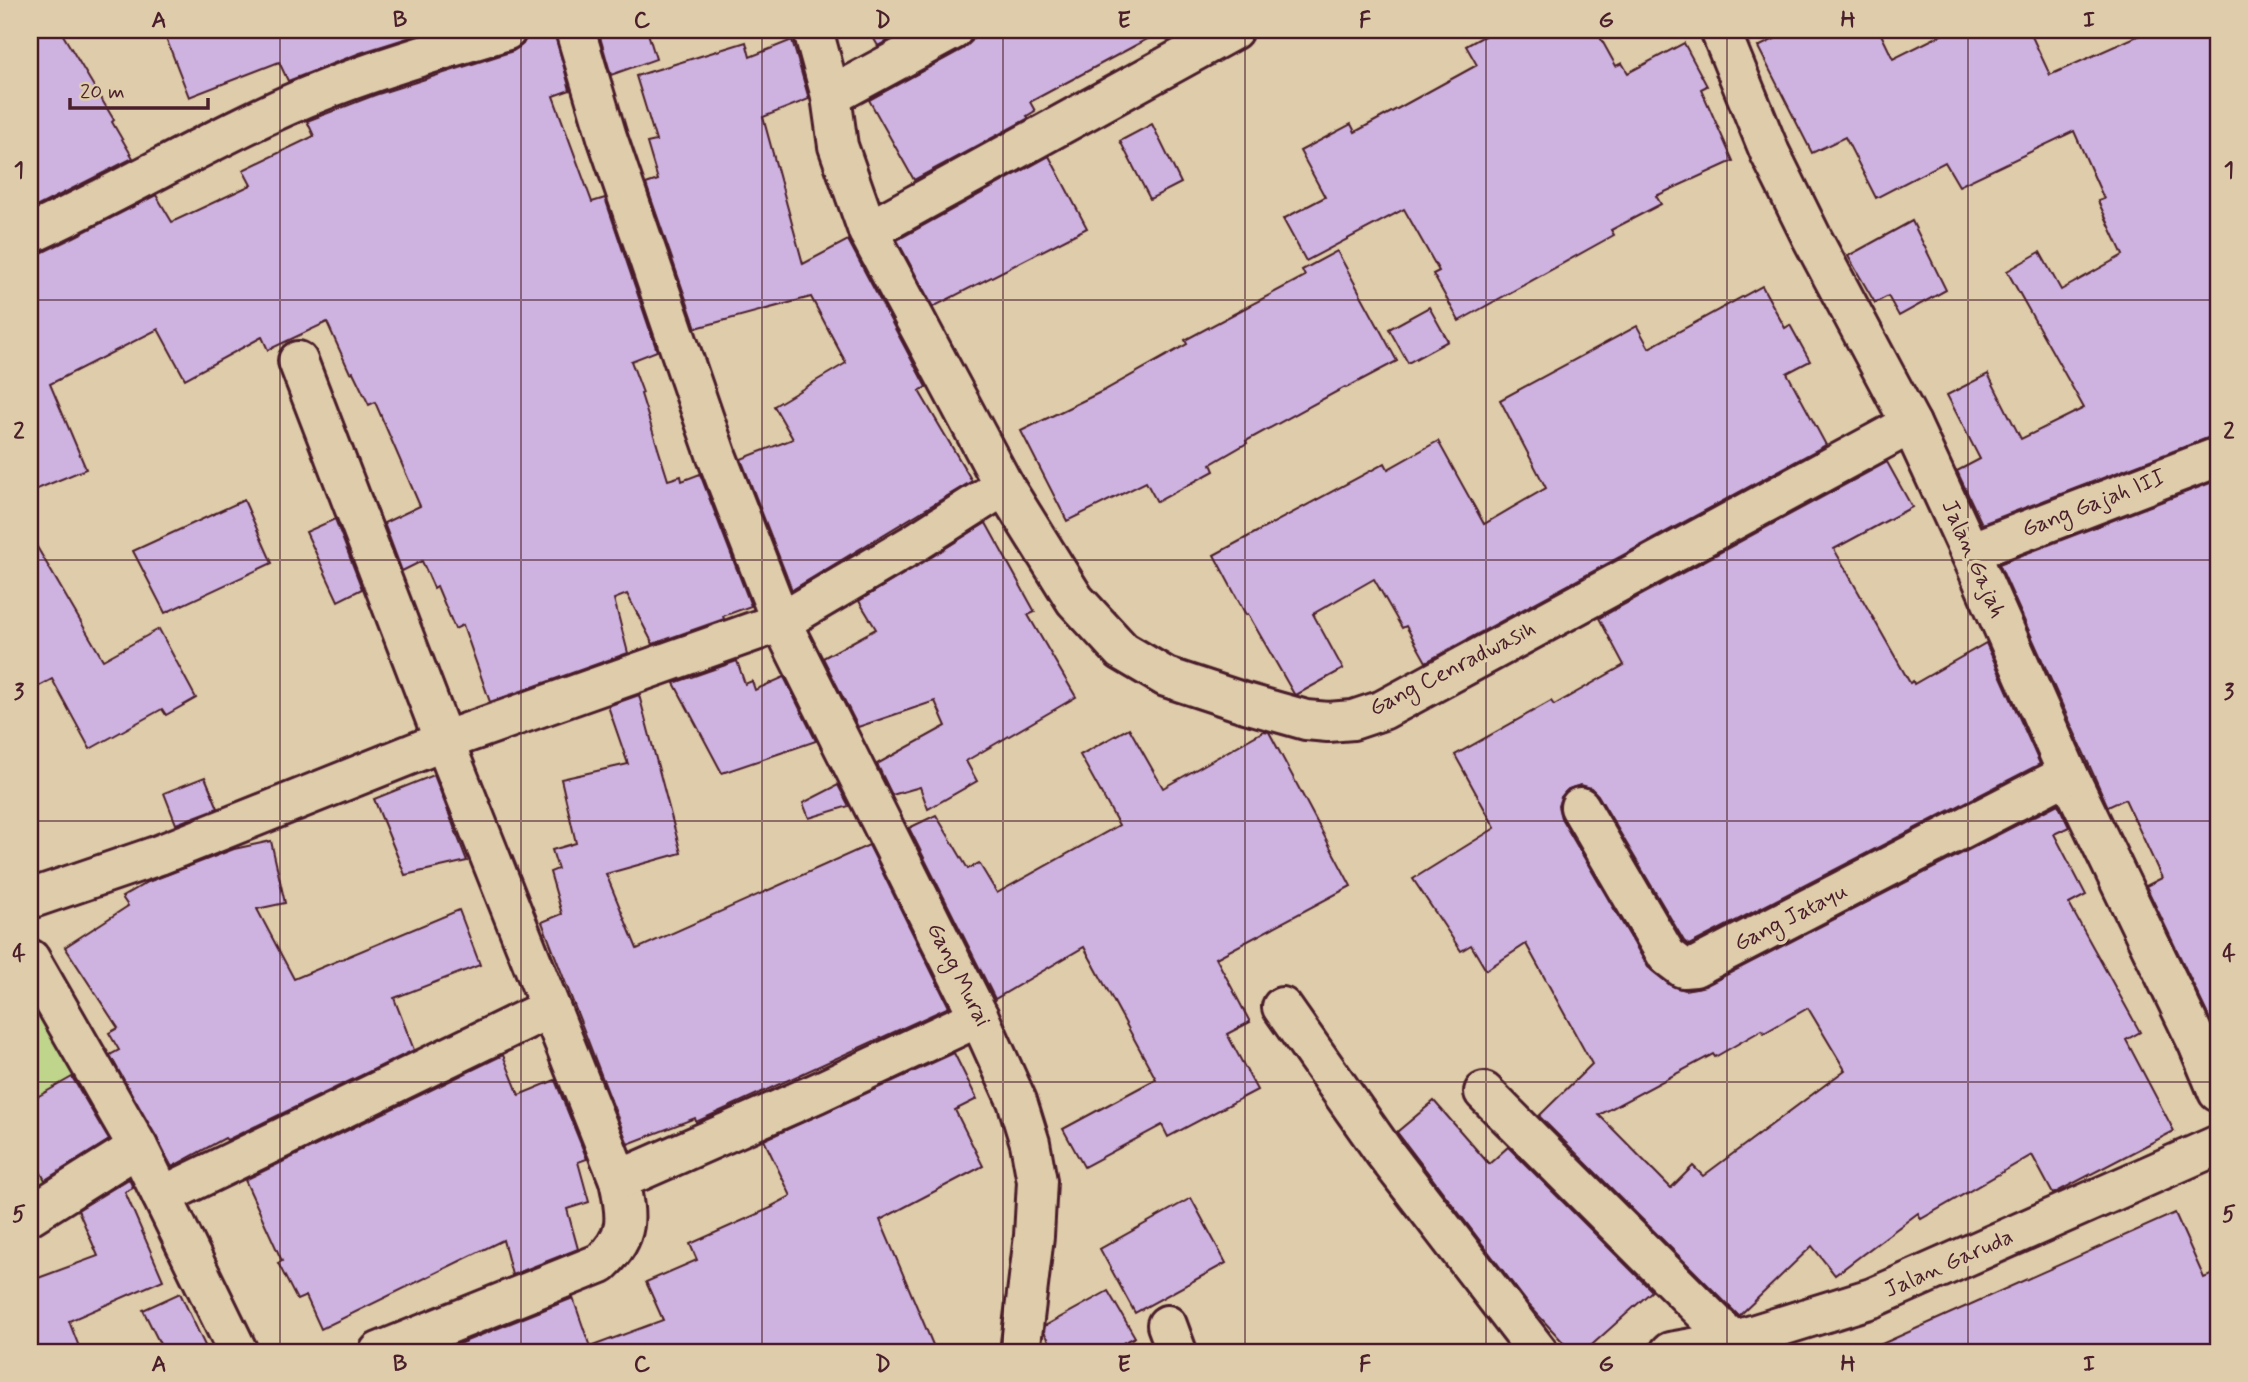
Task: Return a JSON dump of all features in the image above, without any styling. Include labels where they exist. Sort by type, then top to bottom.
[{"type":"street","points":[[30,234],[287,105],[346,82],[507,30]]},
{"type":"street","name":"Gang Murai","points":[[575,30],[611,149],[717,457],[781,622],[979,1017],[1017,1101],[1030,1143],[1037,1181],[1034,1236],[1020,1352]]},
{"type":"street","name":"Gang Cenradwasih","points":[[813,30],[831,96],[838,146],[868,231],[1004,485],[1074,600],[1122,651],[1166,677],[1306,720],[1353,720],[1383,710],[1911,424]]},
{"type":"street","points":[[831,96],[953,30]]},
{"type":"street","points":[[868,231],[1233,30]]},
{"type":"street","name":"Jalan Gajah","points":[[1726,32],[1776,165],[1911,424],[2068,774],[2208,1041],[2218,1092]]},
{"type":"street","points":[[298,361],[444,741],[620,1180],[626,1223],[615,1250],[601,1263],[379,1352]]},
{"type":"street","name":"Gang Gajah III","points":[[1970,552],[2218,457]]},
{"type":"street","points":[[30,899],[159,855],[444,741],[781,622],[913,544],[1004,485]]},
{"type":"street","name":"Gang Jatayu","points":[[1580,807],[1667,956],[1683,968],[1695,967],[2068,774]]},
{"type":"street","points":[[30,958],[138,1147],[239,1352]]},
{"type":"street","points":[[1282,1007],[1384,1152],[1538,1352]]},
{"type":"street","points":[[162,1196],[551,1008]]},
{"type":"street","points":[[620,1180],[817,1093],[979,1017]]},
{"type":"street","points":[[1484,1092],[1733,1341]]},
{"type":"street","name":"Jalan Garuda","points":[[1670,1352],[1733,1341],[1872,1298],[2218,1145]]},
{"type":"street","points":[[30,1215],[138,1147]]},
{"type":"green space","points":[[30,931],[138,1147],[30,1228]]},
{"type":"building","points":[[30,30],[60,30],[114,120],[112,122],[133,158],[30,210]]},
{"type":"building","points":[[163,30],[433,30],[360,53],[288,81],[279,62],[189,97]]},
{"type":"building","points":[[528,30],[554,30],[570,90],[553,96],[592,202],[605,198],[657,351],[631,361],[668,480],[681,476],[682,481],[700,474],[751,606],[723,616],[724,619],[653,644],[627,594],[614,599],[628,653],[490,702],[463,625],[455,629],[437,586],[434,588],[422,561],[402,571],[384,523],[420,506],[375,402],[369,405],[353,372],[350,373],[327,322],[268,350],[262,337],[185,379],[158,329],[50,384],[86,469],[30,492],[30,256],[39,254],[156,195],[172,222],[251,185],[243,170],[314,136],[307,121],[375,95],[513,51],[523,44]]},
{"type":"building","points":[[598,30],[647,30],[656,59],[611,75]]},
{"type":"building","points":[[869,30],[907,30],[878,46]]},
{"type":"building","points":[[975,30],[1164,30],[1030,102],[1035,111],[1027,116],[1029,118],[914,180],[869,100],[963,49],[972,41]]},
{"type":"building","points":[[1495,30],[1596,30],[1616,66],[1622,63],[1628,73],[1684,43],[1707,86],[1701,89],[1733,161],[1656,196],[1661,204],[1611,230],[1614,235],[1459,321],[1433,274],[1439,271],[1404,209],[1306,261],[1283,219],[1325,197],[1300,151],[1351,124],[1355,132],[1477,65],[1466,46]]},
{"type":"building","points":[[1793,30],[1879,30],[1893,59],[1951,30],[2029,30],[2050,75],[2151,30],[2218,30],[2218,436],[1982,524],[1957,471],[1980,459],[1947,395],[1988,374],[2021,439],[2084,408],[2007,271],[2040,252],[2061,290],[2123,255],[2098,201],[2104,199],[2074,131],[1959,186],[1945,162],[1876,198],[1845,137],[1812,153],[1758,47]]},
{"type":"building","points":[[792,40],[809,99],[763,117],[803,264],[848,240],[926,387],[919,391],[972,481],[792,590],[741,459],[793,439],[774,406],[846,363],[811,297],[696,328],[646,184],[658,180],[647,143],[656,141],[636,76],[746,42],[750,57]]},
{"type":"building","points":[[1152,124],[1181,183],[1150,199],[1120,141]]},
{"type":"building","points":[[1049,156],[1087,228],[933,307],[897,240]]},
{"type":"building","points":[[1912,221],[1946,290],[1899,316],[1888,296],[1875,303],[1848,256]]},
{"type":"building","points":[[1337,251],[1397,361],[1246,441],[1247,443],[1211,464],[1214,471],[1157,502],[1146,482],[1067,521],[1021,431],[1105,390],[1187,344],[1185,340],[1305,276],[1302,270]]},
{"type":"building","points":[[1762,286],[1785,328],[1790,325],[1810,361],[1787,373],[1826,445],[1426,662],[1406,626],[1402,628],[1374,579],[1313,614],[1343,669],[1294,694],[1248,614],[1246,615],[1214,555],[1385,463],[1388,469],[1438,441],[1484,524],[1546,488],[1500,400],[1637,326],[1649,348]]},
{"type":"building","points":[[1429,307],[1448,341],[1408,363],[1389,329]]},
{"type":"building","points":[[1887,462],[1912,507],[1834,549],[1910,683],[1913,681],[1914,684],[1986,643],[2040,764],[1689,945],[1684,941],[1598,795],[1591,788],[1581,785],[1568,789],[1558,806],[1561,818],[1648,967],[1670,985],[1685,990],[1705,986],[2058,804],[2069,827],[2054,834],[2086,895],[2069,904],[2140,1032],[2126,1040],[2174,1131],[2053,1194],[2032,1155],[1921,1219],[1918,1213],[1835,1275],[1812,1246],[1739,1316],[1539,1116],[1592,1064],[1526,944],[1486,970],[1471,945],[1461,951],[1413,879],[1495,828],[1455,755],[1551,701],[1554,705],[1624,665],[1599,618]],"holes":[[[1808,1008],[1845,1070],[1703,1176],[1693,1166],[1671,1188],[1599,1115],[1713,1054],[1715,1057]]]},
{"type":"building","points":[[2218,480],[2218,1036],[2146,886],[2162,878],[2125,799],[2108,807],[1999,564]]},
{"type":"building","points":[[244,500],[272,563],[165,613],[133,551]]},
{"type":"building","points":[[335,519],[362,589],[338,601],[306,532]]},
{"type":"building","points":[[986,523],[1035,612],[1028,615],[1076,697],[966,761],[977,781],[928,809],[920,787],[892,795],[877,764],[946,726],[935,701],[858,727],[823,658],[876,629],[859,601]]},
{"type":"building","points":[[30,535],[103,660],[159,629],[196,698],[166,715],[162,709],[90,749],[52,679],[30,691]]},
{"type":"building","points":[[737,661],[745,684],[752,681],[755,690],[784,677],[816,741],[722,773],[674,683]]},
{"type":"building","points":[[639,695],[681,853],[606,874],[637,949],[869,845],[949,1007],[696,1122],[695,1118],[628,1144],[542,922],[562,914],[550,872],[558,869],[552,850],[576,843],[561,779],[628,764],[608,706]]},
{"type":"building","points":[[1129,728],[1163,788],[1264,731],[1269,732],[1351,886],[1216,958],[1250,1022],[1227,1034],[1257,1090],[1168,1137],[1162,1125],[1084,1167],[1063,1129],[1156,1079],[1084,947],[995,999],[909,828],[936,815],[968,869],[979,863],[997,893],[1119,825],[1080,755]]},
{"type":"building","points":[[434,775],[467,861],[405,875],[374,799]]},
{"type":"building","points":[[205,777],[218,808],[176,824],[164,793]]},
{"type":"building","points":[[838,785],[849,806],[809,818],[803,803]]},
{"type":"building","points":[[271,841],[285,903],[257,909],[294,979],[459,910],[480,965],[394,998],[414,1050],[227,1140],[225,1138],[172,1167],[110,1055],[119,1050],[109,1033],[118,1028],[65,947],[128,906],[122,897],[148,882],[234,849]]},
{"type":"building","points":[[954,1053],[977,1099],[955,1110],[983,1166],[880,1220],[936,1352],[439,1352],[573,1298],[590,1347],[663,1320],[646,1282],[697,1260],[690,1244],[773,1207],[791,1196],[764,1140]]},
{"type":"building","points":[[503,1055],[519,1095],[555,1080],[587,1159],[578,1162],[589,1202],[567,1209],[578,1249],[512,1275],[503,1240],[321,1329],[306,1296],[297,1300],[278,1263],[282,1261],[245,1180]]},
{"type":"building","points":[[72,1077],[109,1140],[45,1180],[30,1154],[30,1101]]},
{"type":"building","points":[[1434,1101],[1489,1164],[1508,1147],[1652,1291],[1584,1352],[1572,1352],[1529,1305],[1397,1132]]},
{"type":"building","points":[[129,1179],[133,1188],[125,1192],[163,1280],[69,1321],[81,1352],[37,1352],[30,1334],[30,1281],[98,1256],[78,1210]]},
{"type":"building","points":[[1191,1198],[1226,1263],[1135,1313],[1100,1249]]},
{"type":"building","points":[[2175,1213],[2204,1278],[2218,1272],[2218,1345],[2201,1352],[1864,1352]]},
{"type":"building","points":[[1108,1291],[1135,1337],[1107,1352],[1056,1352],[1044,1332],[1045,1326]]},
{"type":"building","points":[[180,1293],[208,1352],[164,1352],[143,1310]]}]
